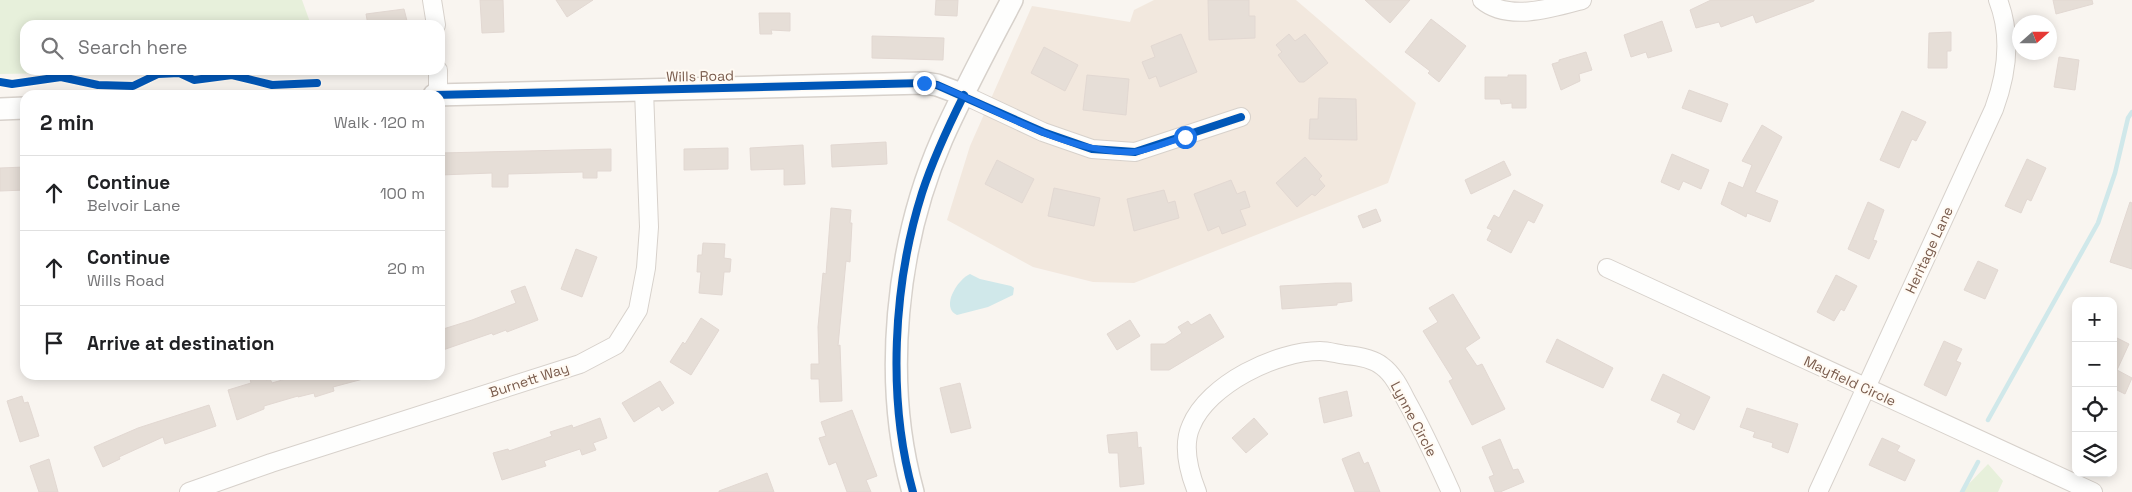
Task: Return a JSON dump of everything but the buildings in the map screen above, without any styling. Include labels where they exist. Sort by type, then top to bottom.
[{"type":"street","points":[[432,0],[435,20]]},
{"type":"street","points":[[913,492],[900,426],[897,366],[899,308],[908,250],[922,193],[942,140],[1012,0]]},
{"type":"street","points":[[1482,0],[1489,6],[1517,12],[1550,8],[1582,0]]},
{"type":"street","name":"Heritage Lane","points":[[1818,492],[1994,109],[2001,89],[2006,62],[2006,32],[1998,0]]},
{"type":"street","points":[[436,90],[438,75]]},
{"type":"street","name":"Wills Road","points":[[445,95],[924,83],[937,85],[964,95]]},
{"type":"street","name":"Burnett Way","points":[[190,492],[270,463],[580,364],[616,345],[638,310],[646,268],[649,228],[644,90]]},
{"type":"street","points":[[964,95],[1043,132],[1092,149],[1135,152],[1241,117]]},
{"type":"street","points":[[0,109],[20,108]]},
{"type":"street","name":"Mayfield Circle","points":[[1607,268],[2093,492]]},
{"type":"street","name":"Lynne Circle","points":[[1197,492],[1188,463],[1187,441],[1195,417],[1209,398],[1228,382],[1286,356],[1320,351],[1363,357],[1382,366],[1396,382],[1422,428],[1451,492]]},
{"type":"shaded area","points":[[1154,0],[1296,0],[1416,103],[1388,183],[1134,283],[1093,282],[1033,267],[947,220],[970,146],[1032,6],[1130,22],[1134,10]]},
{"type":"green space","points":[[0,0],[302,0],[309,20],[20,20],[20,74],[0,74]]},
{"type":"green space","points":[[1988,464],[2003,481],[1998,492],[1961,492]]},
{"type":"water","points":[[970,274],[980,279],[1011,286],[1014,288],[1013,295],[988,307],[957,315],[952,311],[950,300],[956,287]]},
{"type":"waterway","points":[[1988,420],[2098,223],[2115,173],[2128,118],[2132,112]]},
{"type":"waterway","points":[[1962,492],[1978,462]]},
{"type":"cycle path","points":[[0,82],[12,84],[61,77],[98,85],[133,86],[156,75]]},
{"type":"cycle path","points":[[183,75],[194,80],[232,75]]},
{"type":"cycle path","points":[[232,75],[272,85],[317,83]]},
{"type":"cycle path","points":[[445,95],[924,83],[937,85],[1043,132],[1092,149],[1135,152],[1241,117]]},
{"type":"cycle path","points":[[913,492],[899,419],[897,381],[897,342],[905,265],[912,228],[922,193],[941,143],[964,95]]},
{"type":"route","points":[[924,83],[937,85],[964,95],[1043,132],[1092,149],[1135,152],[1185,137]]}]
